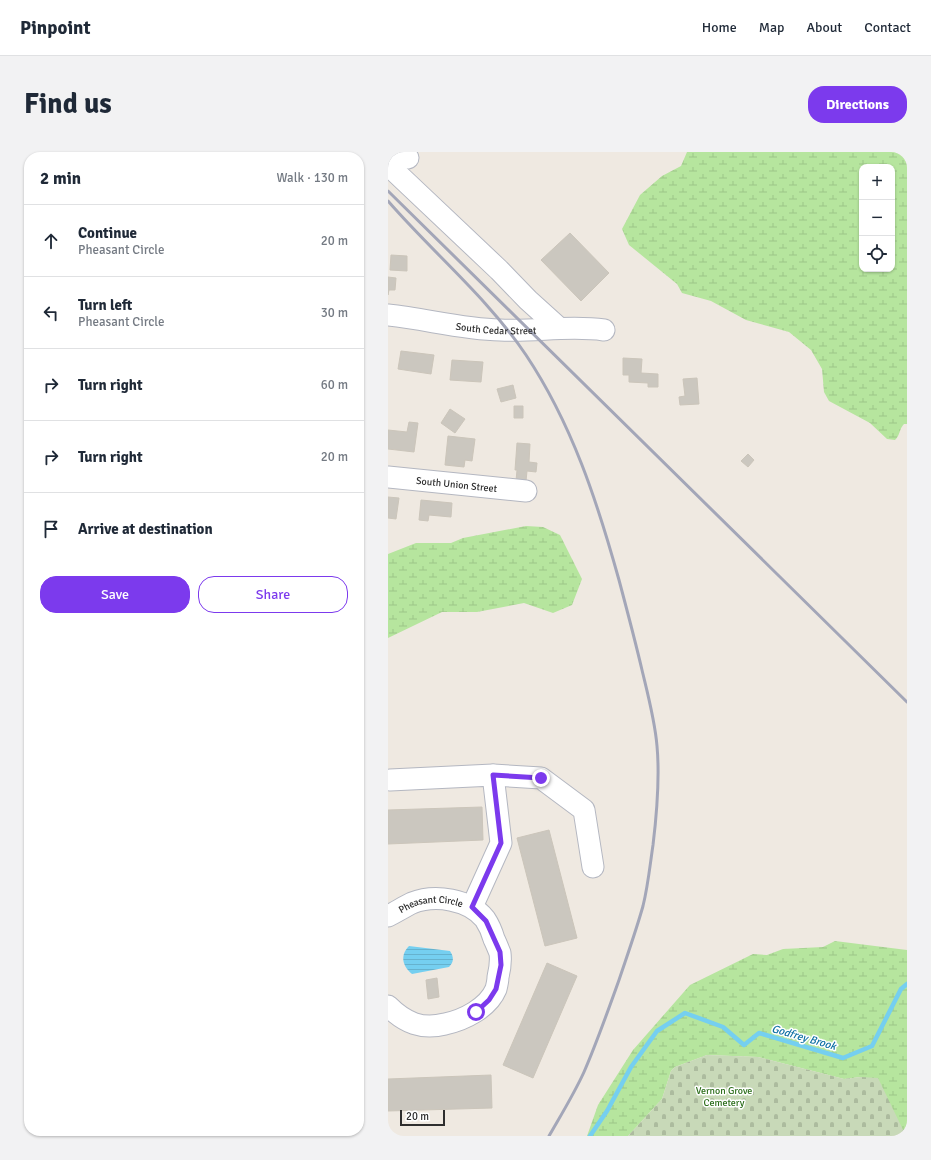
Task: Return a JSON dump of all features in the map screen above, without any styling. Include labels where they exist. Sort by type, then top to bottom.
[{"type":"street","points":[[388,165],[559,328]]},
{"type":"street","name":"South Cedar Street","points":[[388,315],[482,329],[518,331],[559,328],[604,330]]},
{"type":"street","name":"South Union Street","points":[[388,477],[526,491]]},
{"type":"street","points":[[472,907],[501,843],[493,775]]},
{"type":"street","points":[[390,780],[493,775],[541,778],[584,810],[593,867]]},
{"type":"street","name":"Pheasant Circle","points":[[388,916],[413,903],[425,900],[439,899],[462,903],[472,907],[486,921],[500,952],[501,965],[496,989],[489,1000],[476,1012],[454,1022],[432,1027],[414,1024],[398,1016],[388,1006]]},
{"type":"green space","points":[[687,152],[907,152],[907,424],[902,426],[898,437],[895,440],[887,439],[870,423],[829,401],[824,392],[822,369],[811,350],[789,332],[746,320],[711,301],[682,293],[677,284],[629,245],[622,229],[640,195],[662,176],[681,166]]},
{"type":"green space","points":[[526,526],[543,527],[560,535],[582,579],[572,605],[553,613],[524,603],[477,612],[442,612],[388,638],[388,554],[416,543],[451,543],[463,538]]},
{"type":"green space","points":[[835,941],[907,950],[907,1136],[861,1077],[844,1079],[758,1057],[707,1055],[675,1067],[671,1071],[662,1099],[628,1136],[587,1136],[598,1105],[633,1050],[690,985],[753,954],[767,955],[783,949],[823,947]]},
{"type":"green space","name":"Vernon Grove Cemetery","points":[[707,1055],[758,1057],[844,1079],[861,1077],[878,1078],[906,1136],[628,1136],[662,1099],[671,1071],[675,1067]]},
{"type":"water","points":[[409,946],[450,951],[453,961],[449,967],[412,974],[406,968],[403,960],[404,953]]},
{"type":"building","points":[[570,233],[609,273],[581,301],[541,260]]},
{"type":"building","points":[[391,255],[407,256],[407,271],[390,270]]},
{"type":"building","points":[[388,277],[396,278],[395,290],[389,290],[388,295]]},
{"type":"building","points":[[401,351],[434,355],[431,374],[398,369]]},
{"type":"building","points":[[623,358],[642,359],[641,373],[658,374],[658,387],[648,387],[648,383],[629,382],[629,375],[623,375]]},
{"type":"building","points":[[452,360],[483,362],[481,382],[450,380]]},
{"type":"building","points":[[697,378],[699,404],[680,405],[679,397],[685,396],[683,379]]},
{"type":"building","points":[[513,385],[516,398],[501,402],[497,389]]},
{"type":"building","points":[[514,406],[523,406],[523,418],[514,418]]},
{"type":"building","points":[[450,409],[465,419],[455,433],[441,423]]},
{"type":"building","points":[[409,422],[418,423],[414,452],[388,449],[388,430],[407,432]]},
{"type":"building","points":[[448,436],[475,439],[472,461],[465,460],[464,467],[445,465]]},
{"type":"building","points":[[517,443],[530,444],[529,462],[537,463],[536,472],[527,471],[526,481],[516,481],[517,470],[515,470]]},
{"type":"building","points":[[748,454],[754,460],[748,467],[741,461]]},
{"type":"building","points":[[388,497],[399,498],[396,519],[388,518]]},
{"type":"building","points":[[421,500],[452,503],[451,517],[429,515],[428,521],[419,520]]},
{"type":"building","points":[[482,807],[483,840],[388,844],[388,810]]},
{"type":"building","points":[[549,830],[577,938],[545,946],[517,838]]},
{"type":"building","points":[[547,963],[577,976],[533,1078],[503,1065]]},
{"type":"building","points":[[437,978],[439,997],[428,999],[426,980]]},
{"type":"building","points":[[491,1075],[492,1108],[388,1111],[388,1079]]},
{"type":"waterway","name":"Godfrey Brook","points":[[590,1136],[607,1111],[631,1067],[657,1031],[685,1013],[723,1027],[744,1045],[759,1033],[843,1058],[872,1046],[901,989],[907,984]]},
{"type":"railway","points":[[388,191],[907,702]]},
{"type":"railway","points":[[388,201],[477,294],[511,334],[526,355],[557,408],[582,464],[602,521],[631,625],[655,727],[658,758],[658,796],[648,883],[643,906],[619,980],[589,1061],[576,1088],[549,1136]]},
{"type":"route","points":[[476,1012],[489,1000],[496,989],[501,965],[500,952],[486,921],[472,907],[501,843],[493,775],[541,778]]}]
